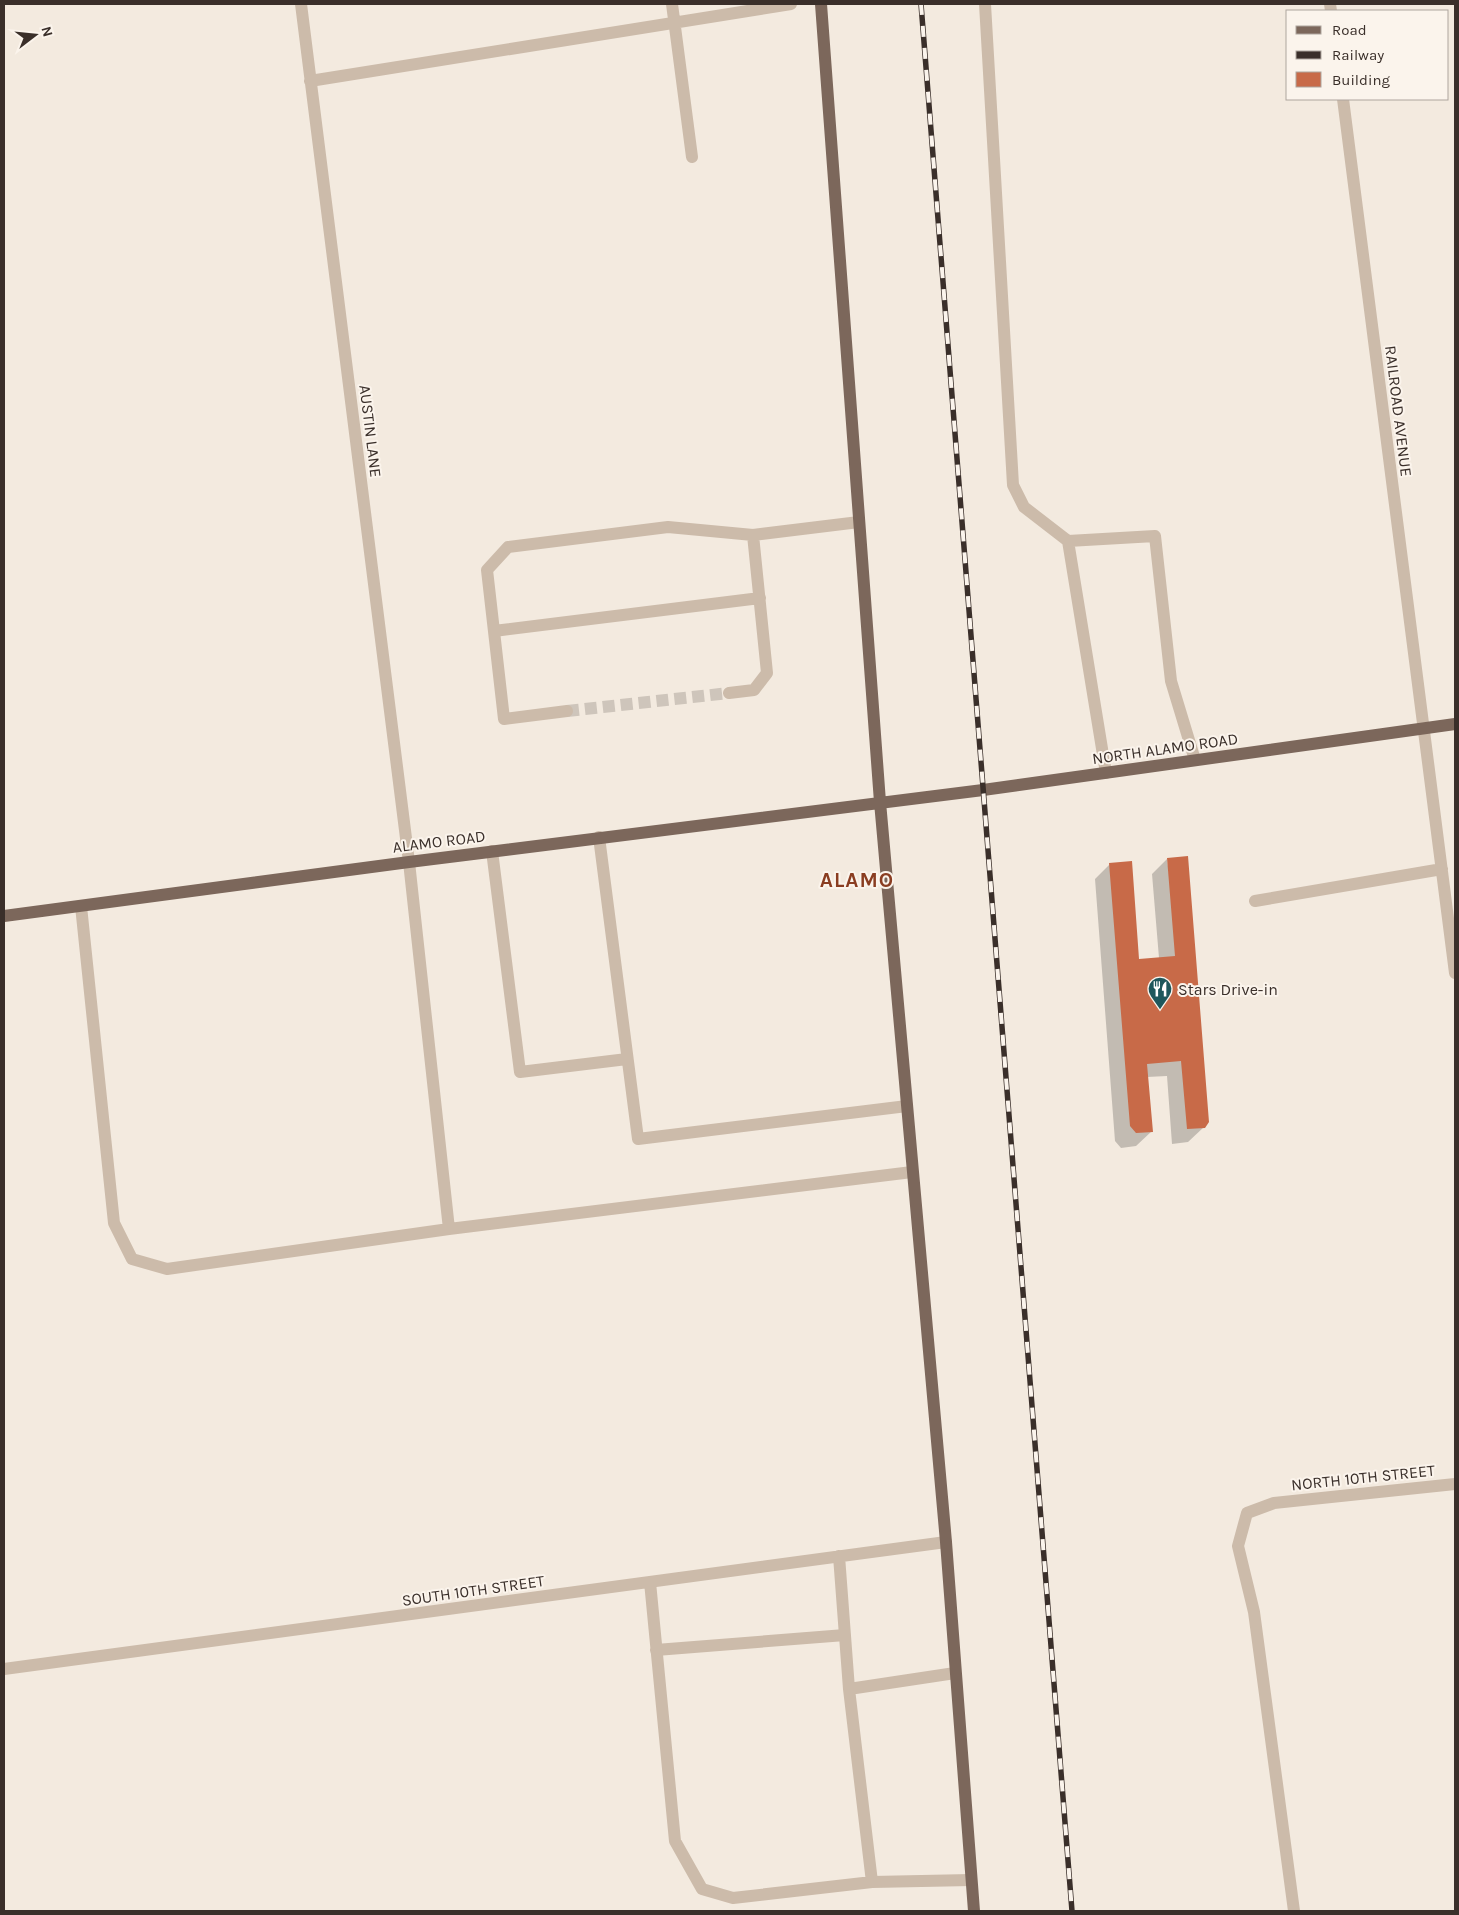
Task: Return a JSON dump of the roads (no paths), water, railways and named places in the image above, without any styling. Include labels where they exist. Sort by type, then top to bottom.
[{"type":"main road","points":[[821,4],[880,802],[946,1542],[974,1911]]},
{"type":"main road","name":"NORTH ALAMO ROAD","points":[[880,802],[1106,773],[1455,724]]},
{"type":"main road","name":"ALAMO ROAD","points":[[4,916],[599,837],[880,802]]},
{"type":"street","name":"AUSTIN LANE","points":[[301,4],[409,862],[449,1229]]},
{"type":"street","points":[[672,4],[692,157]]},
{"type":"street","points":[[310,81],[791,4]]},
{"type":"street","points":[[985,4],[1013,485],[1024,507],[1068,541],[1155,536],[1171,681],[1194,760]]},
{"type":"street","name":"RAILROAD AVENUE","points":[[1343,100],[1455,972]]},
{"type":"street","points":[[568,710],[504,719],[487,570],[508,547],[668,526],[753,535],[859,522]]},
{"type":"street","points":[[729,693],[754,690],[767,673],[753,535]]},
{"type":"street","points":[[1068,541],[1106,773]]},
{"type":"street","points":[[494,631],[760,598]]},
{"type":"street","points":[[599,837],[638,1139],[907,1106]]},
{"type":"street","points":[[492,851],[520,1072],[627,1059]]},
{"type":"street","points":[[1255,901],[1442,869]]},
{"type":"street","points":[[81,906],[114,1223],[132,1260],[166,1269],[449,1229],[912,1172]]},
{"type":"street","name":"NORTH 10TH STREET","points":[[1294,1911],[1254,1612],[1238,1546],[1247,1514],[1274,1503],[1455,1484]]},
{"type":"street","name":"SOUTH 10TH STREET","points":[[4,1669],[946,1542]]},
{"type":"street","points":[[839,1556],[849,1689],[872,1882]]},
{"type":"street","points":[[650,1582],[676,1841],[702,1890],[732,1898],[872,1882],[972,1880]]},
{"type":"street","points":[[656,1650],[845,1635]]},
{"type":"street","points":[[849,1689],[955,1673]]},
{"type":"tunnel","points":[[567,711],[729,693]]},
{"type":"railway","points":[[921,4],[1072,1911]]},
{"type":"place","name":"Stars Drive-in","points":[[1160,1010]]},
{"type":"district","name":"ALAMO","points":[[857,880]]}]
